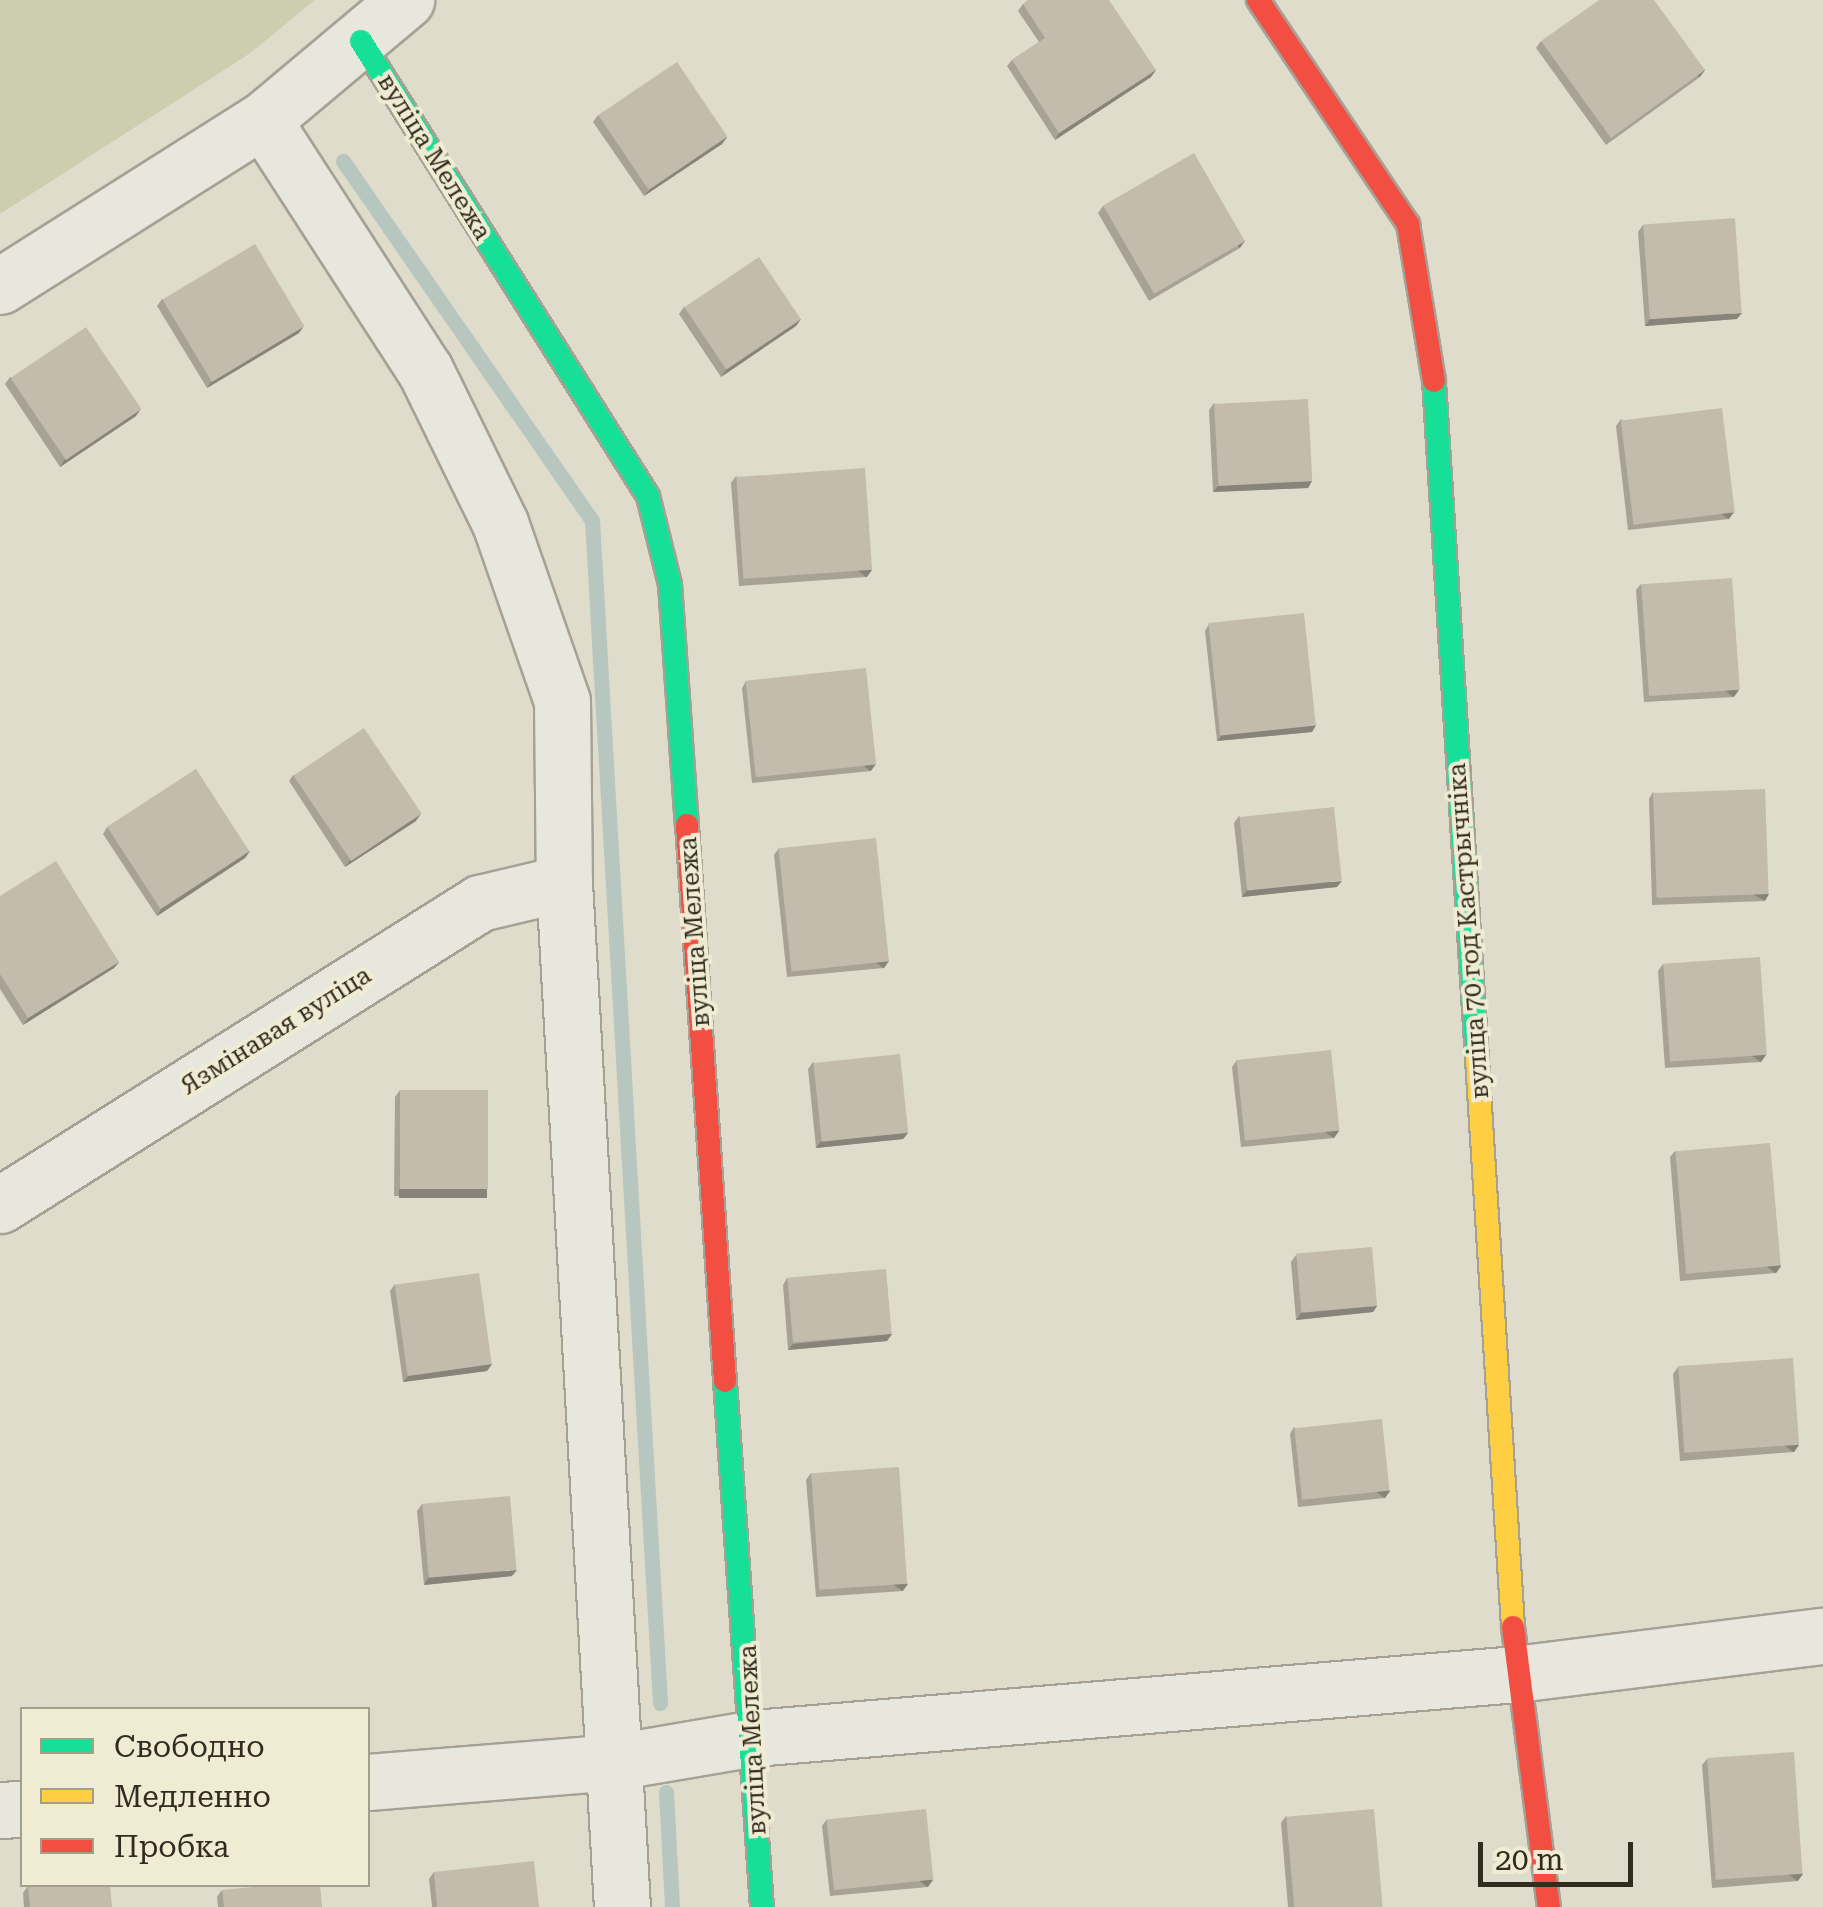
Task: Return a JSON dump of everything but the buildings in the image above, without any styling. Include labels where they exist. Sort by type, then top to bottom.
[{"type":"street","points":[[0,286],[264,120],[406,0]]},
{"type":"street","name":"вуліца 70 год Кастрычніка","points":[[1258,0],[1408,224],[1433,369],[1516,1674],[1549,1907]]},
{"type":"street","name":"вуліца Мележа","points":[[361,41],[648,496],[670,584],[754,1738],[762,1907]]},
{"type":"street","points":[[264,120],[425,370],[500,523],[562,700],[564,884],[622,1907]]},
{"type":"street","name":"Язмінавая вуліца","points":[[0,1205],[480,903],[564,884]]},
{"type":"street","points":[[370,1782],[614,1762],[754,1738],[1516,1674],[1823,1636]]},
{"type":"green space","points":[[0,0],[315,0],[249,54],[0,214]]},
{"type":"waterway","points":[[343,161],[592,520],[660,1703]]},
{"type":"waterway","points":[[666,1792],[672,1907]]},
{"type":"traffic: fast","points":[[361,41],[648,496],[670,584],[687,825]]},
{"type":"traffic: fast","points":[[1434,381],[1477,1059]]},
{"type":"traffic: fast","points":[[725,1381],[762,1907]]},
{"type":"traffic: slow","points":[[1477,1059],[1513,1627]]},
{"type":"traffic: jam","points":[[1258,0],[1408,224],[1434,381]]},
{"type":"traffic: jam","points":[[687,825],[725,1381]]},
{"type":"traffic: jam","points":[[1513,1627],[1549,1907]]}]
